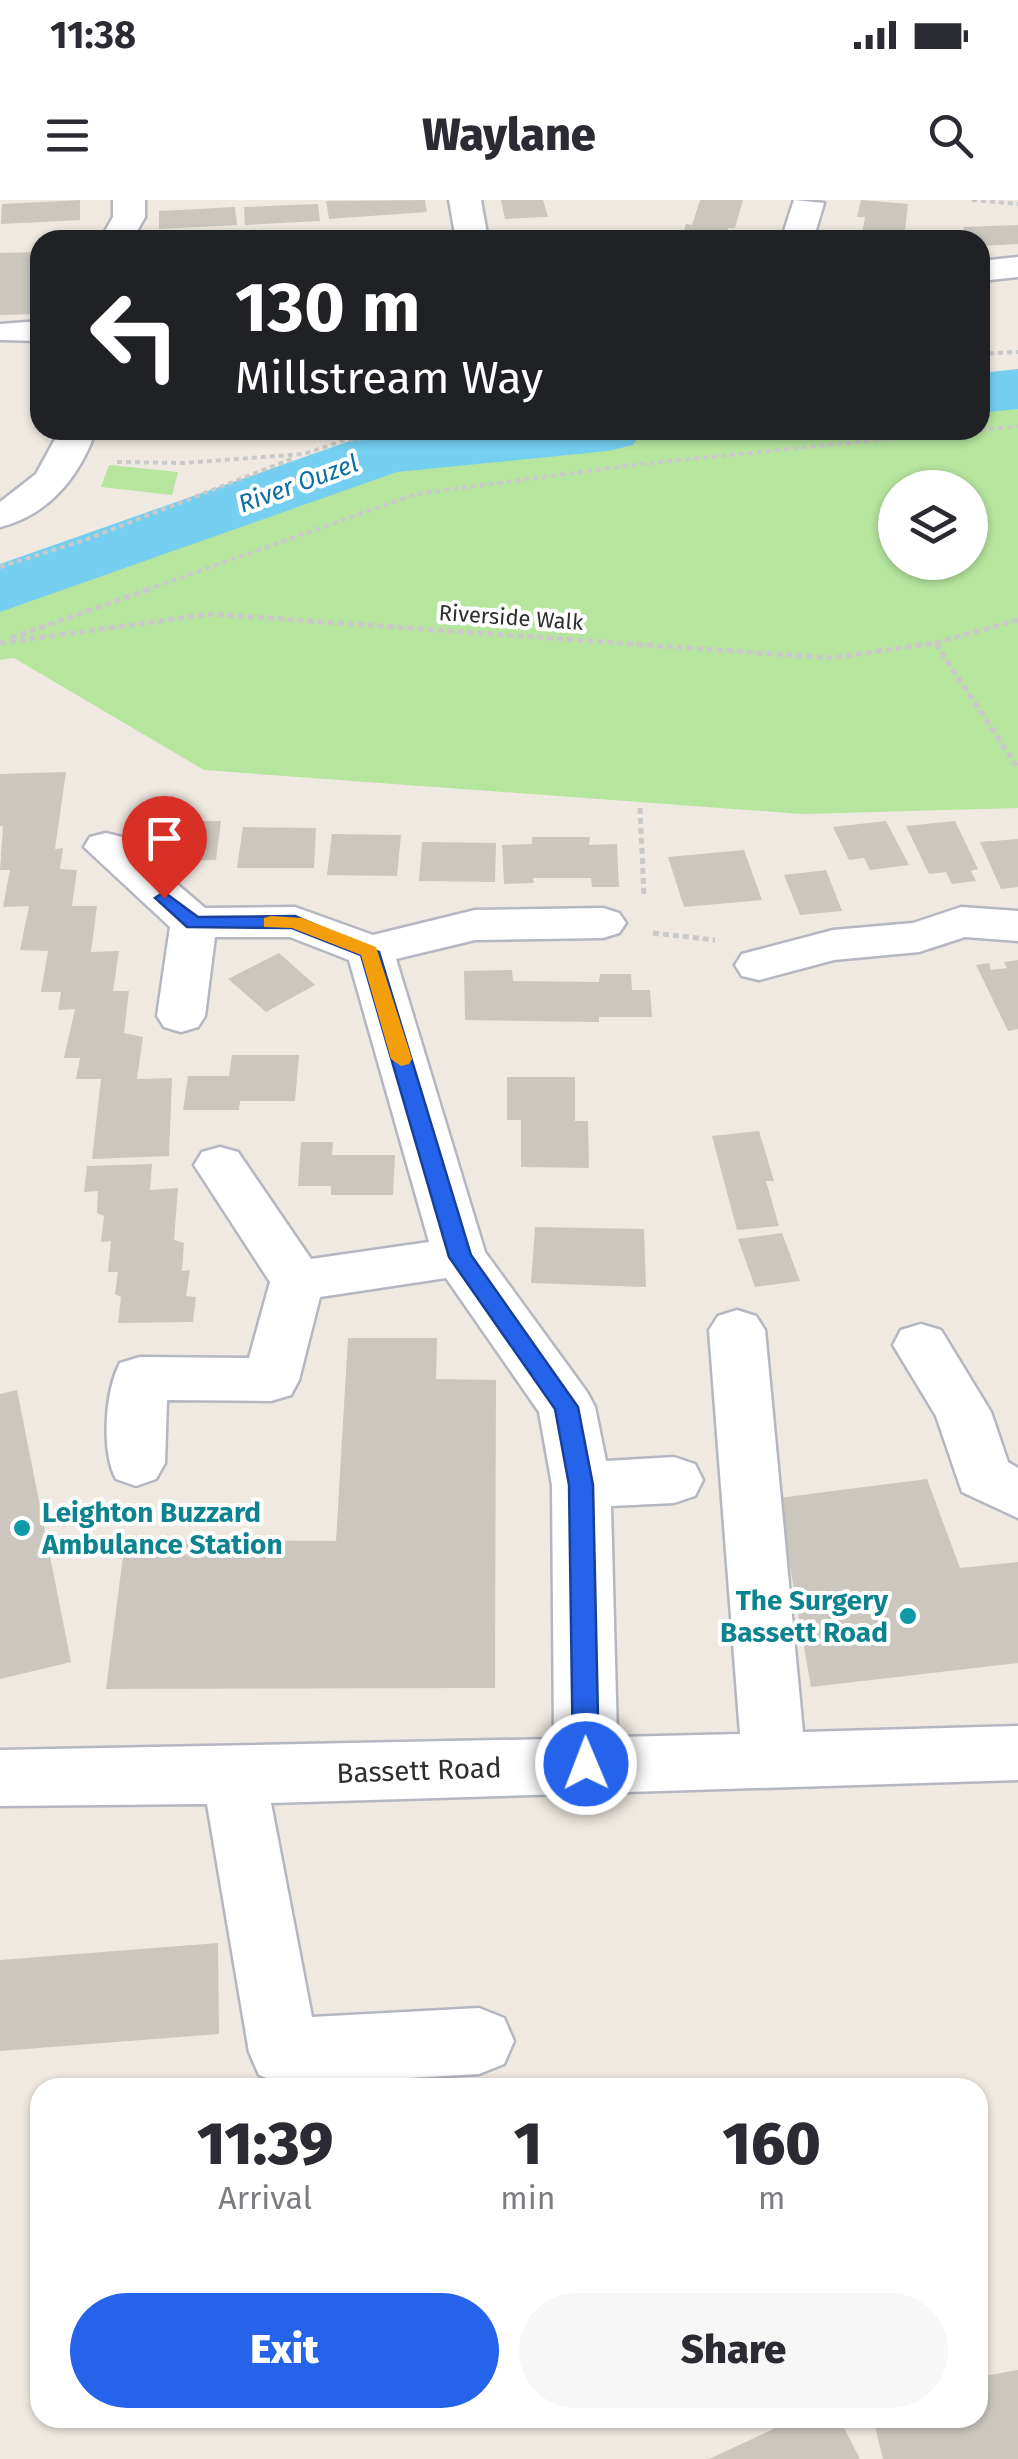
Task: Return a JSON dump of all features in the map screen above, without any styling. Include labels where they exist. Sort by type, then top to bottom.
[{"type":"street","points":[[122,230],[129,217],[129,200]]},
{"type":"street","points":[[465,200],[470,230]]},
{"type":"street","points":[[800,230],[808,203]]},
{"type":"street","points":[[990,270],[1018,267]]},
{"type":"street","points":[[0,516],[28,504],[74,445]]},
{"type":"street","points":[[106,847],[194,923],[295,922],[370,952],[475,924],[631,923]]},
{"type":"street","points":[[781,958],[919,937],[961,922],[1018,926]]},
{"type":"street","points":[[180,1016],[194,923]]},
{"type":"street","points":[[370,952],[460,1257],[567,1407],[581,1485],[586,1764]]},
{"type":"street","points":[[136,1463],[140,1378],[270,1380],[297,1281],[220,1165]]},
{"type":"street","points":[[297,1281],[460,1257]]},
{"type":"street","points":[[737,1330],[774,1762]]},
{"type":"street","points":[[921,1345],[962,1412],[983,1476],[1018,1495]]},
{"type":"street","points":[[581,1485],[674,1480]]},
{"type":"street","name":"Bassett Road","points":[[0,1778],[234,1776],[1018,1753]]},
{"type":"street","points":[[234,1776],[284,2052],[479,2041]]},
{"type":"path","points":[[972,200],[1018,204]]},
{"type":"path","points":[[990,353],[1018,352]]},
{"type":"path","points":[[990,429],[1018,426]]},
{"type":"path","points":[[0,567],[85,540],[349,440]]},
{"type":"path","points":[[0,642],[416,494],[641,464],[879,440]]},
{"type":"path","points":[[74,445],[184,464],[304,454]]},
{"type":"path","name":"Riverside Walk","points":[[0,642],[211,614],[831,658],[935,643],[1018,620]]},
{"type":"path","points":[[935,643],[1018,768]]},
{"type":"path","points":[[640,808],[631,923],[781,958]]},
{"type":"green space","points":[[1018,392],[1018,808],[803,814],[204,770],[14,658],[0,660],[0,593],[388,455],[536,440],[990,440],[990,395]]},
{"type":"green space","points":[[109,465],[178,472],[172,495],[101,487]]},
{"type":"building","points":[[80,200],[80,220],[1,224],[2,204]]},
{"type":"building","points":[[425,200],[427,212],[329,219],[326,201]]},
{"type":"building","points":[[501,200],[543,200],[548,217],[505,219]]},
{"type":"building","points":[[700,200],[743,200],[735,228],[684,230],[686,224],[692,225]]},
{"type":"building","points":[[861,200],[908,204],[905,230],[863,230],[865,217],[857,217]]},
{"type":"building","points":[[318,204],[320,221],[245,225],[244,207]]},
{"type":"building","points":[[235,207],[237,225],[159,229],[159,211]]},
{"type":"building","points":[[1018,225],[1018,244],[990,245],[990,230],[963,227]]},
{"type":"building","points":[[30,252],[30,314],[0,315],[0,253]]},
{"type":"building","points":[[66,772],[55,849],[63,848],[60,869],[77,870],[72,906],[97,906],[91,952],[119,951],[113,991],[129,991],[124,1033],[143,1037],[137,1079],[172,1078],[169,1156],[92,1159],[101,1079],[76,1079],[80,1058],[64,1058],[75,1009],[58,1010],[61,992],[41,992],[48,951],[20,950],[29,906],[3,907],[10,870],[0,870],[0,774]]},
{"type":"building","points":[[167,821],[221,821],[216,860],[162,861]]},
{"type":"building","points":[[886,821],[909,865],[870,870],[864,858],[849,860],[833,827]]},
{"type":"building","points":[[955,821],[978,869],[971,871],[976,881],[952,884],[946,872],[929,874],[906,826]]},
{"type":"building","points":[[243,827],[316,828],[314,868],[237,868]]},
{"type":"building","points":[[332,834],[401,835],[397,876],[327,875]]},
{"type":"building","points":[[532,837],[590,837],[589,845],[617,844],[619,887],[592,887],[591,878],[533,878],[534,883],[504,884],[502,845],[532,844]]},
{"type":"building","points":[[1018,839],[1018,887],[1001,889],[980,842]]},
{"type":"building","points":[[422,842],[496,843],[495,882],[419,881]]},
{"type":"building","points":[[744,850],[762,900],[684,907],[668,857]]},
{"type":"building","points":[[826,870],[842,911],[800,915],[784,875]]},
{"type":"building","points":[[279,953],[315,985],[266,1012],[228,979]]},
{"type":"building","points":[[1018,960],[1018,1029],[1008,1031],[976,965],[989,963],[991,970],[1007,968],[1004,962]]},
{"type":"building","points":[[512,970],[513,981],[599,982],[600,974],[631,974],[632,990],[650,990],[652,1017],[599,1017],[599,1022],[465,1020],[464,971]]},
{"type":"building","points":[[232,1055],[299,1055],[295,1101],[240,1101],[239,1110],[183,1110],[188,1076],[229,1076]]},
{"type":"building","points":[[507,1077],[575,1077],[575,1121],[588,1121],[589,1168],[521,1167],[521,1120],[507,1120]]},
{"type":"building","points":[[759,1131],[774,1181],[766,1181],[779,1226],[737,1230],[712,1136]]},
{"type":"building","points":[[301,1142],[333,1142],[332,1155],[395,1155],[393,1195],[331,1195],[331,1186],[298,1186]]},
{"type":"building","points":[[152,1164],[150,1190],[178,1188],[174,1240],[184,1243],[182,1271],[190,1270],[186,1296],[196,1297],[193,1322],[118,1323],[118,1272],[108,1272],[111,1241],[101,1242],[104,1216],[97,1213],[98,1191],[84,1192],[87,1166]]},
{"type":"building","points":[[535,1227],[644,1229],[646,1287],[531,1283]]},
{"type":"building","points":[[782,1233],[800,1281],[755,1287],[738,1239]]},
{"type":"building","points":[[348,1338],[437,1338],[436,1379],[496,1380],[495,1688],[106,1689],[125,1540],[336,1541]]},
{"type":"building","name":"Leighton Buzzard Ambulance Station","points":[[17,1390],[71,1662],[0,1679],[0,1394]]},
{"type":"building","name":"The Surgery Bassett Road","points":[[927,1479],[960,1568],[1018,1562],[1018,1663],[811,1687],[778,1498]]},
{"type":"building","points":[[218,1943],[219,2034],[0,2051],[0,1960]]},
{"type":"building","points":[[1018,2370],[1018,2459],[883,2459],[875,2428],[988,2428],[988,2375]]},
{"type":"building","points":[[776,2428],[844,2428],[860,2459],[709,2459]]},
{"type":"waterway","name":"River Ouzel","points":[[990,392],[1018,389]]},
{"type":"waterway","name":"River Ouzel","points":[[0,589],[386,452],[507,440]]},
{"type":"slow traffic","points":[[271,922],[295,922],[370,952],[401,1059]]},
{"type":"place","name":"Leighton Buzzard Ambulance Station","points":[[22,1528]]},
{"type":"place","name":"The Surgery Bassett Road","points":[[908,1616]]},
{"type":"route","points":[[164,898],[194,923],[295,922],[370,952],[460,1257],[567,1407],[581,1485],[586,1764]]}]
